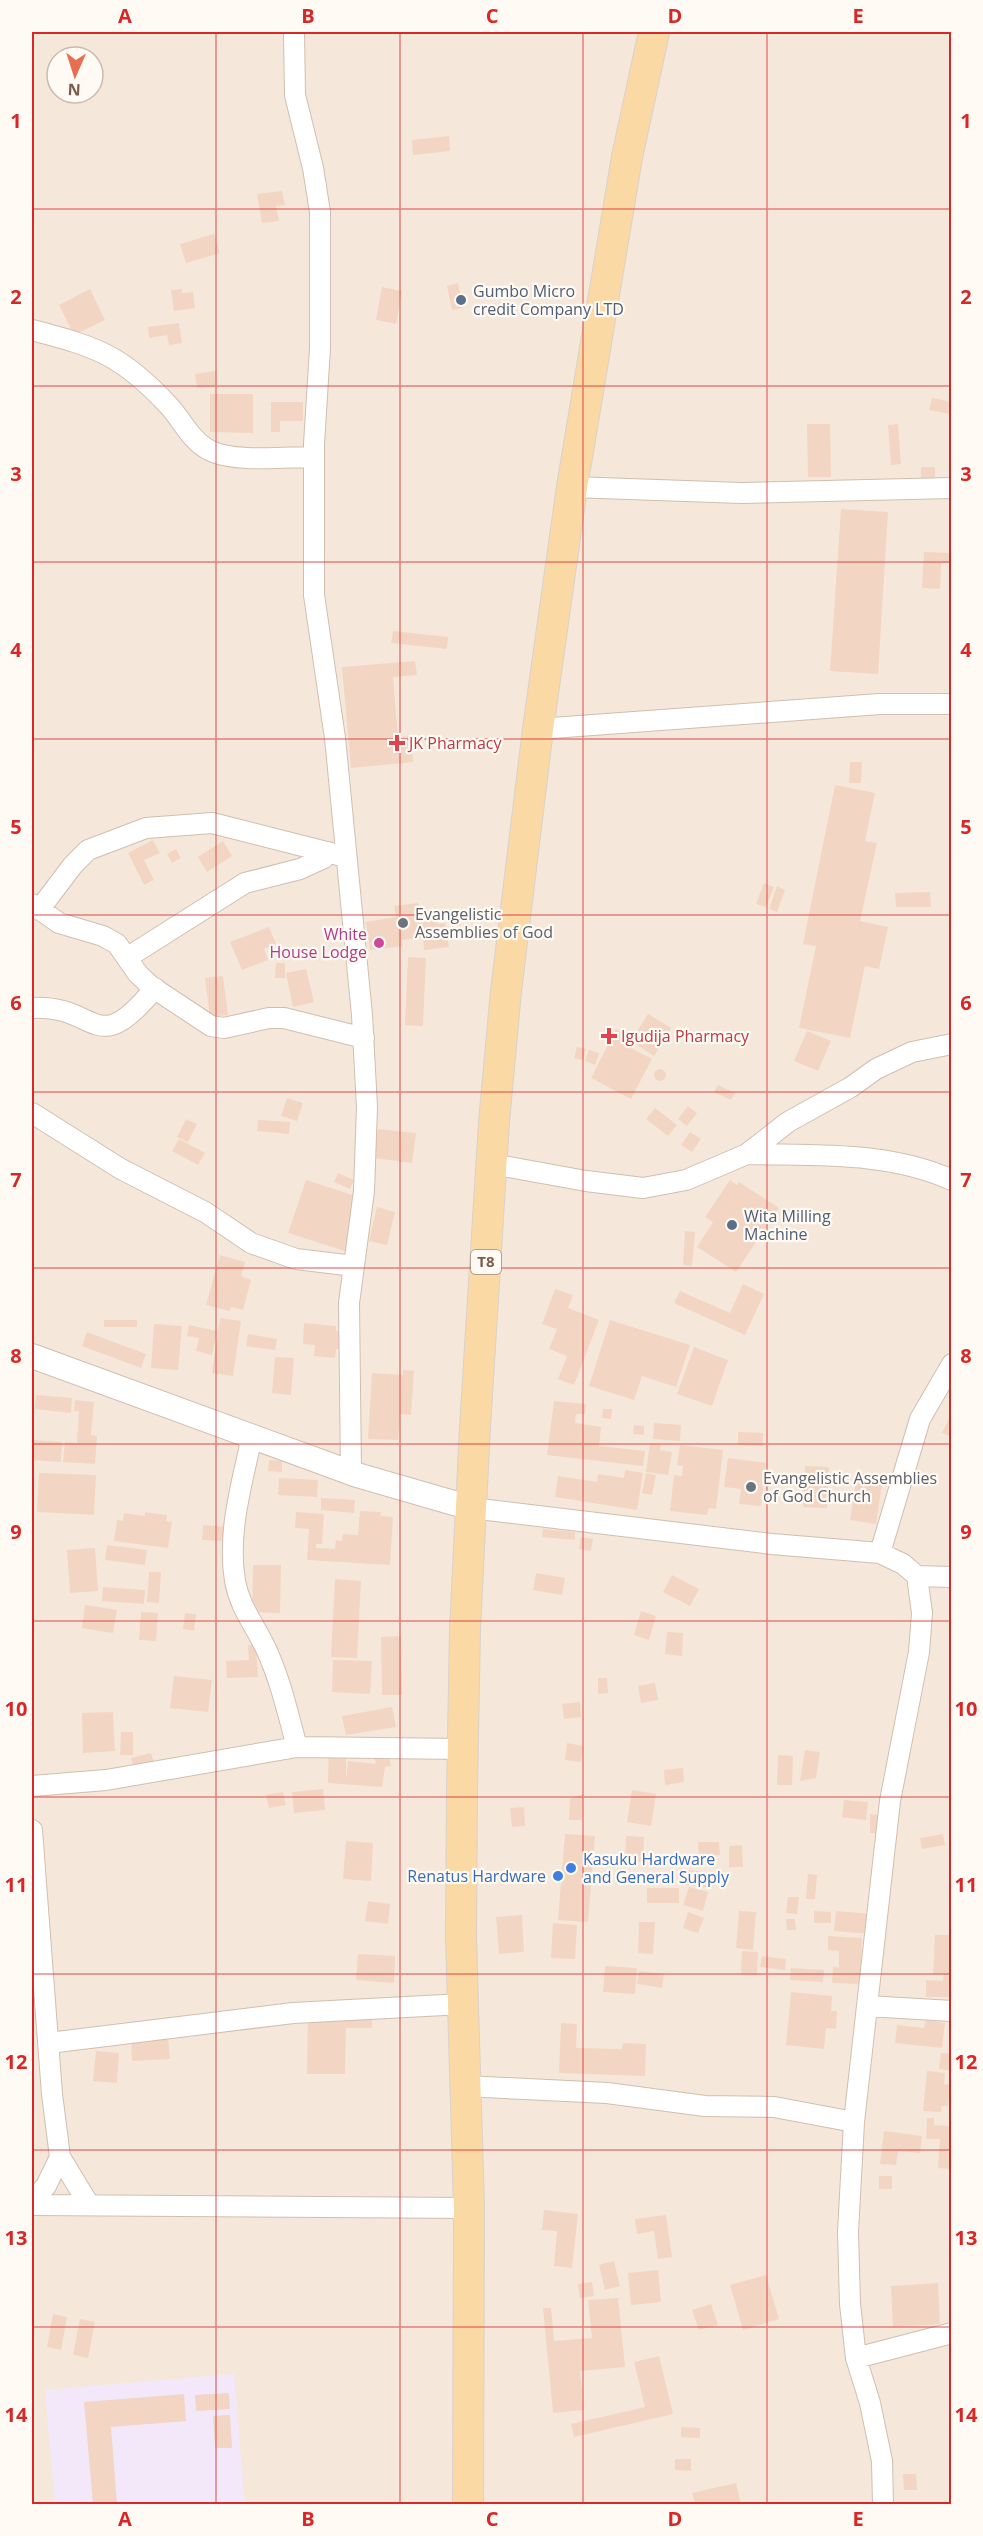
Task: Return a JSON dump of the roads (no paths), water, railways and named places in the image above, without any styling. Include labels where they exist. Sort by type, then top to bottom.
[{"type":"main road","name":"T8","points":[[468,2505],[469,2208],[463,2004],[463,1749],[471,1508],[492,1164],[506,991],[538,729],[572,487],[627,156],[654,32]]},
{"type":"street","points":[[294,32],[295,95],[313,168],[320,212],[320,348],[314,457],[314,595],[335,738],[337,854],[364,1038],[367,1107],[364,1191],[349,1304],[351,1472]]},
{"type":"street","points":[[32,330],[89,346],[114,357],[135,371],[208,450],[235,456],[314,457]]},
{"type":"street","points":[[572,487],[742,493],[951,489]]},
{"type":"street","points":[[538,729],[880,704],[951,704]]},
{"type":"street","points":[[337,854],[212,823],[146,828],[88,850],[35,907],[59,923],[103,936],[117,944],[138,974],[154,988],[211,1026],[224,1028],[269,1018],[284,1018],[364,1038]]},
{"type":"street","points":[[128,957],[245,883],[300,869],[337,854]]},
{"type":"street","points":[[32,1008],[65,1011],[95,1026],[108,1027],[120,1024],[154,988]]},
{"type":"street","points":[[492,1164],[586,1182],[643,1188],[686,1180],[747,1154],[788,1122],[851,1087],[876,1069],[912,1052],[951,1044]]},
{"type":"street","points":[[32,1113],[121,1169],[205,1212],[251,1243],[296,1259],[354,1266]]},
{"type":"street","points":[[747,1154],[874,1158],[904,1163],[951,1180]]},
{"type":"street","points":[[32,1356],[351,1472],[471,1508],[772,1544],[880,1552],[903,1564],[917,1576],[951,1577]]},
{"type":"street","points":[[880,1552],[920,1419],[951,1365]]},
{"type":"street","points":[[252,1436],[232,1532],[235,1580],[241,1605],[265,1647],[279,1679],[297,1747]]},
{"type":"street","points":[[884,2505],[882,2461],[870,2403],[856,2358],[850,2304],[848,2232],[854,2122],[890,1801],[919,1652],[922,1613],[917,1576]]},
{"type":"street","points":[[32,1786],[106,1780],[297,1747],[463,1749]]},
{"type":"street","points":[[32,1830],[35,1920],[60,2157],[88,2204]]},
{"type":"street","points":[[49,2043],[292,2013],[463,2004]]},
{"type":"street","points":[[867,2006],[951,2011]]},
{"type":"street","points":[[465,2086],[607,2093],[705,2106],[774,2107],[854,2122]]},
{"type":"street","points":[[32,2203],[46,2186],[60,2157]]},
{"type":"street","points":[[32,2203],[469,2208]]},
{"type":"street","points":[[856,2358],[951,2333]]},
{"type":"place","name":"Gumbo Micro credit Company LTD","points":[[461,300]]},
{"type":"place","name":"JK Pharmacy","points":[[397,743]]},
{"type":"place","name":"Evangelistic Assemblies of God","points":[[403,923]]},
{"type":"place","name":"White House Lodge","points":[[379,943]]},
{"type":"place","name":"Igudija Pharmacy","points":[[609,1036]]},
{"type":"place","name":"Wita Milling Machine","points":[[732,1225]]},
{"type":"place","name":"Evangelistic Assemblies of God Church","points":[[751,1487]]},
{"type":"place","name":"Kasuku Hardware and General Supply","points":[[571,1868]]},
{"type":"place","name":"Renatus Hardware","points":[[558,1876]]}]
